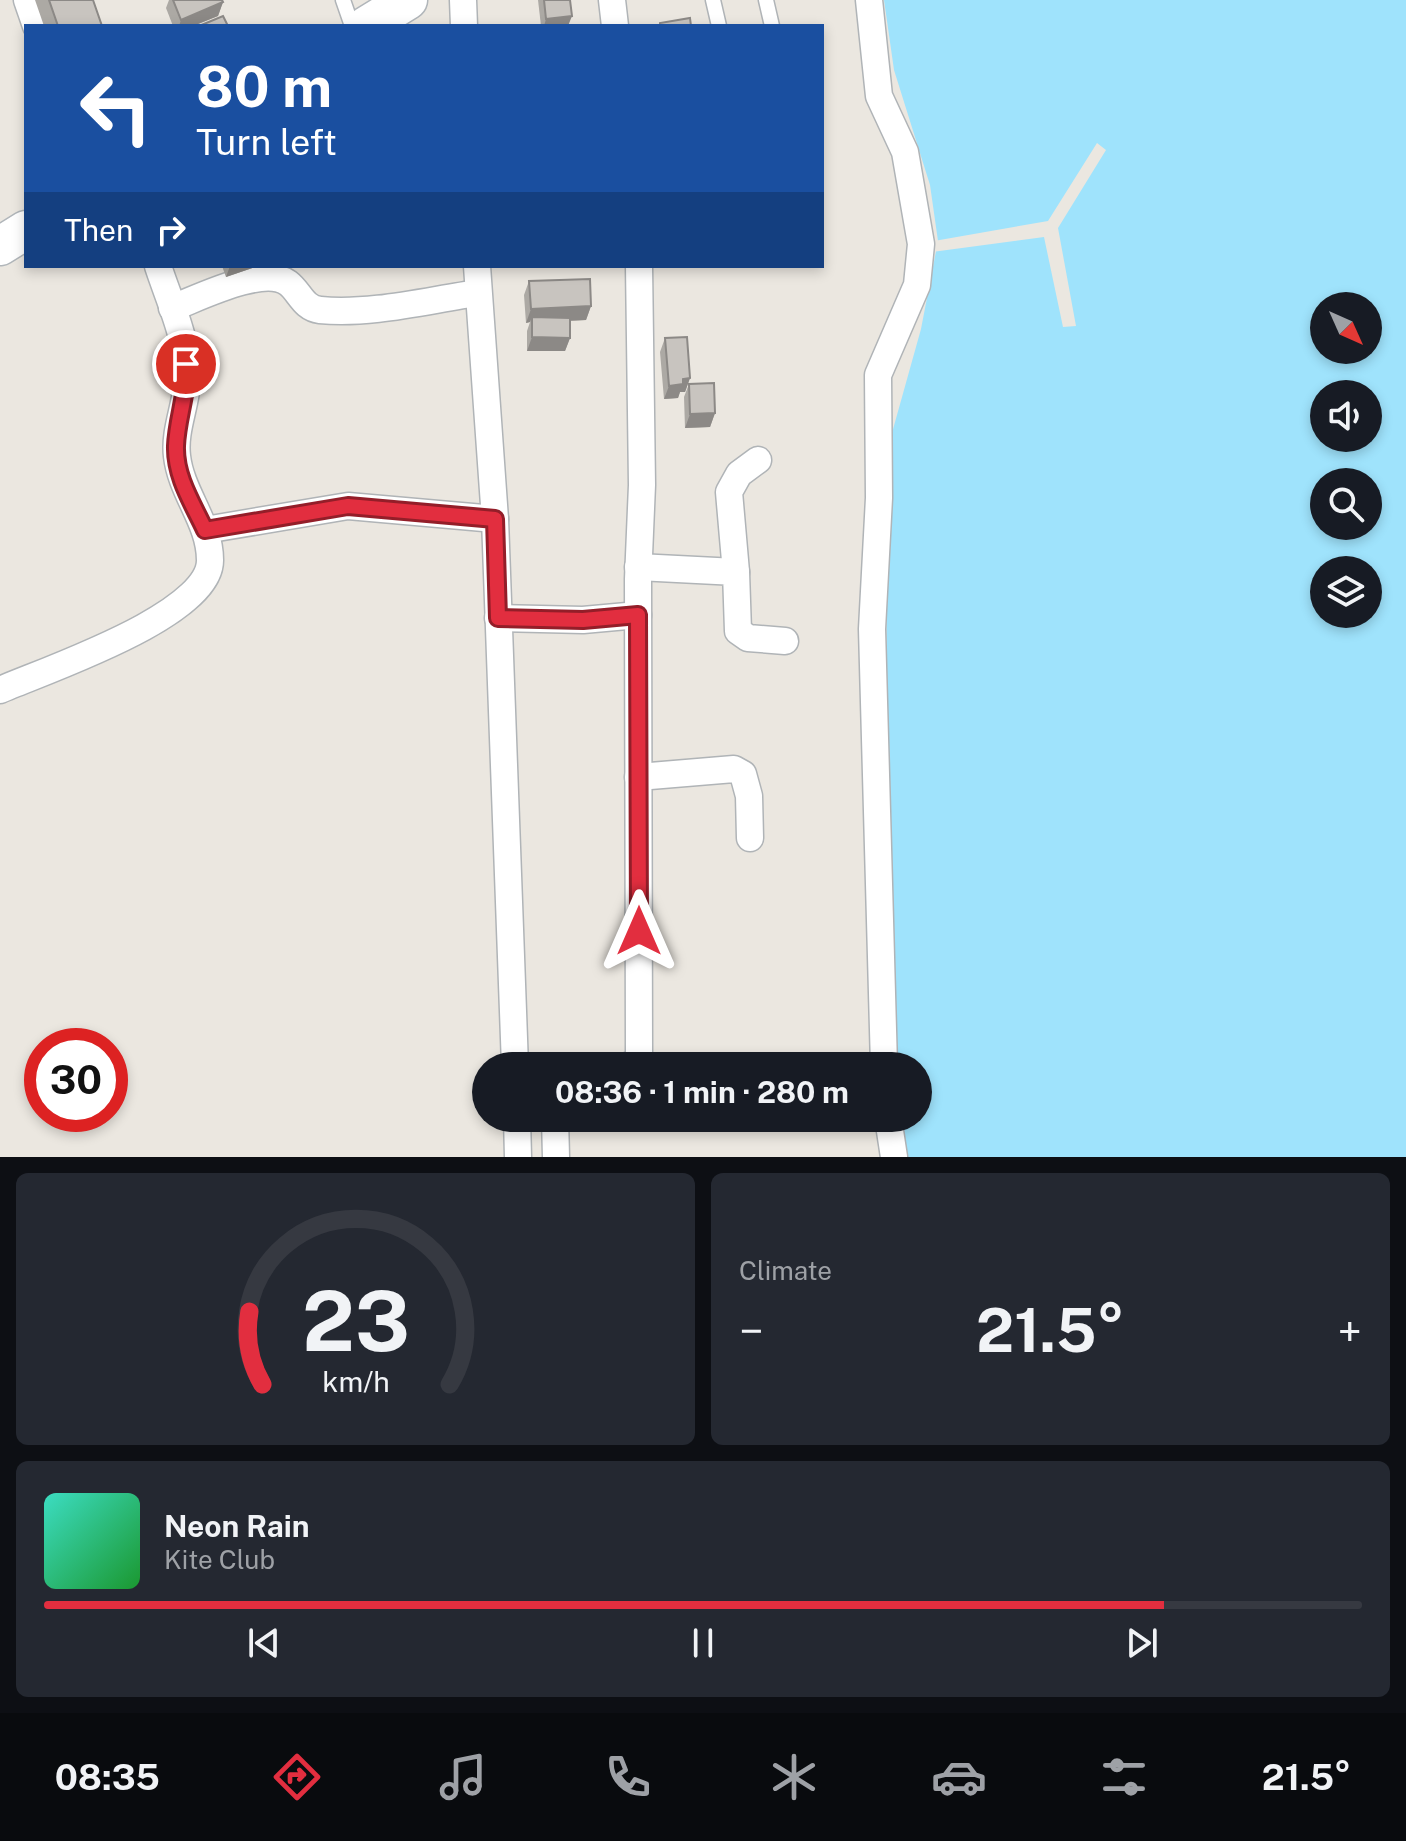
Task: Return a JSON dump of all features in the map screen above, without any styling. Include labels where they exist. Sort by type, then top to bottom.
[{"type":"street","points":[[27,0],[35,24]]},
{"type":"street","points":[[369,24],[408,0]]},
{"type":"street","points":[[463,0],[464,24]]},
{"type":"street","points":[[612,0],[615,24]]},
{"type":"street","points":[[869,0],[879,96],[905,152],[921,244],[917,285],[878,375],[879,498],[872,629],[884,1052]]},
{"type":"street","points":[[0,246],[24,231]]},
{"type":"street","points":[[0,690],[155,623],[182,605],[207,578],[210,560],[205,530],[178,466],[177,435],[187,381],[184,348],[159,268]]},
{"type":"street","points":[[477,268],[495,519],[512,618],[515,1052]]},
{"type":"street","points":[[639,268],[642,485],[638,567],[639,1052]]},
{"type":"street","points":[[172,308],[245,281],[270,278],[280,278],[292,285],[307,305],[317,310],[478,293]]},
{"type":"street","points":[[758,460],[739,474],[729,492],[738,631],[748,638],[785,641]]},
{"type":"street","points":[[205,530],[348,506],[495,519]]},
{"type":"street","points":[[638,567],[736,572]]},
{"type":"street","points":[[512,618],[583,620],[638,615]]},
{"type":"street","points":[[638,777],[734,769],[743,774],[749,796],[750,838]]},
{"type":"street","points":[[517,1132],[518,1157]]},
{"type":"street","points":[[555,1132],[556,1157]]},
{"type":"street","points":[[890,1132],[894,1157]]},
{"type":"lane","points":[[343,0],[351,24]]},
{"type":"lane","points":[[713,0],[719,24]]},
{"type":"lane","points":[[766,0],[772,24]]},
{"type":"water","points":[[884,0],[1406,0],[1406,1157],[903,1157],[901,1132],[932,1132],[932,1052],[897,1052],[887,751],[886,529],[890,440],[921,329],[938,241],[930,185],[894,70]]},
{"type":"pier","points":[[1097,143],[1106,150],[1058,228],[1076,326],[1063,327],[1044,237],[932,252],[934,241],[1048,221]]},
{"type":"building","points":[[49,0],[93,0],[101,24],[57,24]]},
{"type":"building","points":[[173,0],[222,0],[223,2],[181,20]]},
{"type":"building","points":[[544,0],[570,0],[572,16],[546,19]]},
{"type":"building","points":[[223,16],[227,24],[204,24]]},
{"type":"building","points":[[690,18],[691,24],[660,24]]},
{"type":"building","points":[[590,279],[591,306],[531,309],[529,281]]},
{"type":"building","points":[[532,317],[570,318],[570,338],[532,337]]},
{"type":"building","points":[[687,337],[690,378],[683,379],[683,384],[669,386],[665,338]]},
{"type":"building","points":[[714,383],[715,413],[690,414],[689,384]]},
{"type":"route","points":[[186,364],[187,381],[176,449],[183,484],[205,530],[348,506],[422,510],[495,519],[498,618],[583,620],[638,615],[639,931]]}]
